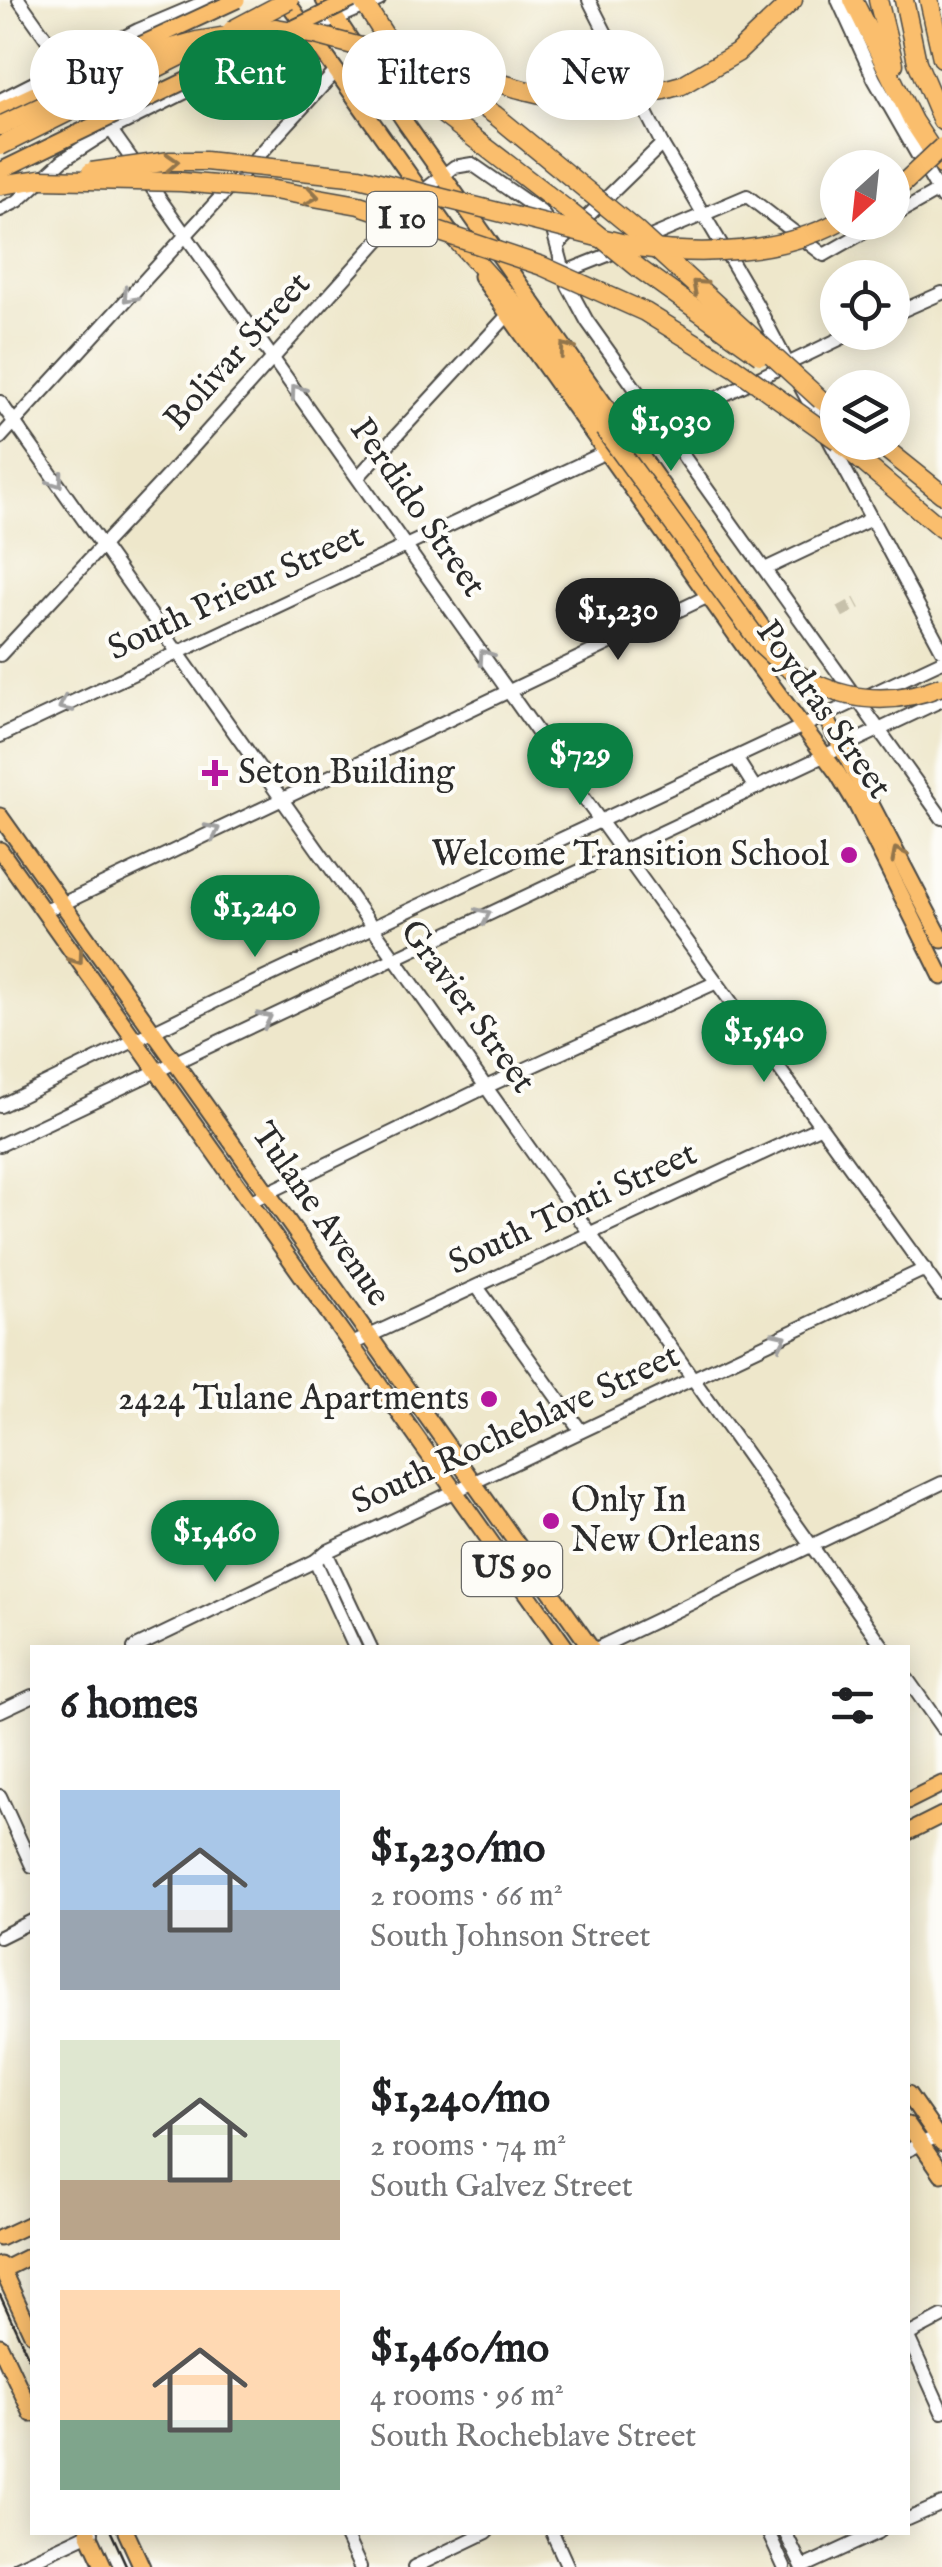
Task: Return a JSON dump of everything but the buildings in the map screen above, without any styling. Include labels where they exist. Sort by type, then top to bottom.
[{"type":"highway","points":[[0,146],[287,0]]},
{"type":"highway","points":[[322,34],[352,35],[538,93],[599,101],[682,85],[737,53],[794,0]]},
{"type":"highway","points":[[853,0],[913,121],[942,166]]},
{"type":"highway","points":[[878,0],[882,26],[913,121]]},
{"type":"highway","points":[[904,0],[916,62],[942,122]]},
{"type":"highway","points":[[929,0],[942,58]]},
{"type":"highway","points":[[365,1],[417,86],[440,112],[641,270],[820,399]]},
{"type":"highway","points":[[264,30],[290,30]]},
{"type":"highway","points":[[322,36],[387,54],[441,79],[495,115],[634,229],[820,399]]},
{"type":"highway","points":[[0,126],[110,73],[179,46]]},
{"type":"highway","points":[[910,177],[942,147]]},
{"type":"highway","points":[[41,179],[170,160],[323,171],[636,248],[672,252],[714,253],[820,232]]},
{"type":"highway","name":"I 10","points":[[0,185],[41,179],[181,182],[274,190],[378,211],[542,266],[644,312],[734,367],[820,429]]},
{"type":"highway","points":[[449,231],[515,305],[763,647],[781,664],[815,684],[852,698],[896,699],[942,686]]},
{"type":"highway","name":"I 10","points":[[860,460],[942,529]]},
{"type":"highway","points":[[900,460],[942,494]]},
{"type":"main road","points":[[0,110],[236,0]]},
{"type":"main road","name":"Poydras Street","points":[[287,0],[310,30]]},
{"type":"main road","name":"Poydras Street","points":[[324,0],[825,716],[942,940]]},
{"type":"main road","points":[[0,171],[365,1]]},
{"type":"main road","name":"Poydras Street","points":[[322,48],[708,597],[825,756],[856,804],[942,977]]},
{"type":"main road","name":"Tulane Avenue","points":[[0,816],[156,1032],[368,1338],[592,1645]]},
{"type":"main road","name":"Tulane Avenue","points":[[0,850],[458,1490],[564,1645]]},
{"type":"main road","points":[[910,1800],[942,1784]]},
{"type":"main road","points":[[915,1828],[942,1815]]},
{"type":"main road","points":[[910,2097],[940,2138]]},
{"type":"main road","points":[[914,2146],[942,2174]]},
{"type":"main road","points":[[0,2238],[30,2224]]},
{"type":"main road","points":[[30,2256],[1,2268],[30,2330]]},
{"type":"main road","points":[[0,2346],[30,2410]]},
{"type":"main road","points":[[91,2535],[104,2567]]},
{"type":"main road","points":[[127,2535],[142,2567]]},
{"type":"street","name":"Perdido Street","points":[[19,0],[40,30]]},
{"type":"street","points":[[138,30],[208,0]]},
{"type":"street","points":[[589,0],[662,144],[787,363],[942,650]]},
{"type":"street","points":[[838,0],[874,79],[940,194],[910,208]]},
{"type":"street","points":[[318,30],[365,1]]},
{"type":"street","points":[[0,438],[337,70]]},
{"type":"street","points":[[0,100],[30,85]]},
{"type":"street","points":[[0,220],[63,160],[110,130],[179,97]]},
{"type":"street","name":"Perdido Street","points":[[103,120],[601,822],[942,1294]]},
{"type":"street","points":[[558,246],[662,144]]},
{"type":"street","name":"Poydras Street","points":[[443,175],[454,167],[472,164],[541,212],[552,227],[568,286],[588,321],[942,818]]},
{"type":"street","name":"Bolivar Street","points":[[0,655],[422,192],[443,175]]},
{"type":"street","points":[[565,272],[747,196],[824,256],[851,240]]},
{"type":"street","points":[[0,210],[18,201]]},
{"type":"street","points":[[910,307],[942,292]]},
{"type":"street","points":[[358,477],[508,315]]},
{"type":"street","points":[[661,424],[820,348]]},
{"type":"street","name":"Gravier Street","points":[[0,402],[882,1645]]},
{"type":"street","name":"South Prieur Street","points":[[0,736],[606,452]]},
{"type":"street","points":[[765,569],[872,520]]},
{"type":"street","points":[[42,910],[62,904],[733,584]]},
{"type":"street","points":[[0,1106],[942,661]]},
{"type":"street","points":[[0,1145],[942,700]]},
{"type":"street","points":[[736,758],[755,788]]},
{"type":"street","points":[[251,1201],[488,1086],[717,982]]},
{"type":"street","name":"South Tonti Street","points":[[352,1344],[819,1126]]},
{"type":"street","name":"South Rocheblave Street","points":[[140,1645],[580,1431],[925,1270]]},
{"type":"street","points":[[478,1288],[580,1431]]},
{"type":"street","points":[[600,1645],[942,1483]]},
{"type":"street","points":[[320,1556],[354,1645]]},
{"type":"street","points":[[320,1556],[369,1645]]},
{"type":"street","points":[[910,1683],[942,1728]]},
{"type":"street","points":[[0,1711],[30,1697]]},
{"type":"street","points":[[0,1796],[30,1862]]},
{"type":"street","points":[[0,1937],[30,1922]]},
{"type":"street","points":[[914,2146],[940,2138]]},
{"type":"street","points":[[910,2335],[942,2318]]},
{"type":"street","points":[[910,2340],[942,2412]]},
{"type":"street","points":[[910,2518],[942,2504]]},
{"type":"street","points":[[16,2567],[86,2535]]},
{"type":"street","points":[[345,2535],[360,2567]]},
{"type":"street","points":[[414,2567],[481,2535]]},
{"type":"street","points":[[553,2535],[568,2567]]},
{"type":"street","points":[[769,2535],[784,2567]]},
{"type":"street","points":[[787,2535],[802,2567],[872,2535]]},
{"type":"tunnel","points":[[840,612],[857,603]]},
{"type":"tram line","points":[[0,2295],[30,2361]]},
{"type":"tram line","points":[[112,2535],[127,2567]]},
{"type":"place","name":"Seton Building","points":[[215,773]]},
{"type":"place","name":"Welcome Transition School","points":[[849,855]]},
{"type":"place","name":"2424 Tulane Apartments","points":[[489,1399]]},
{"type":"place","name":"Only In New Orleans","points":[[551,1521]]}]
